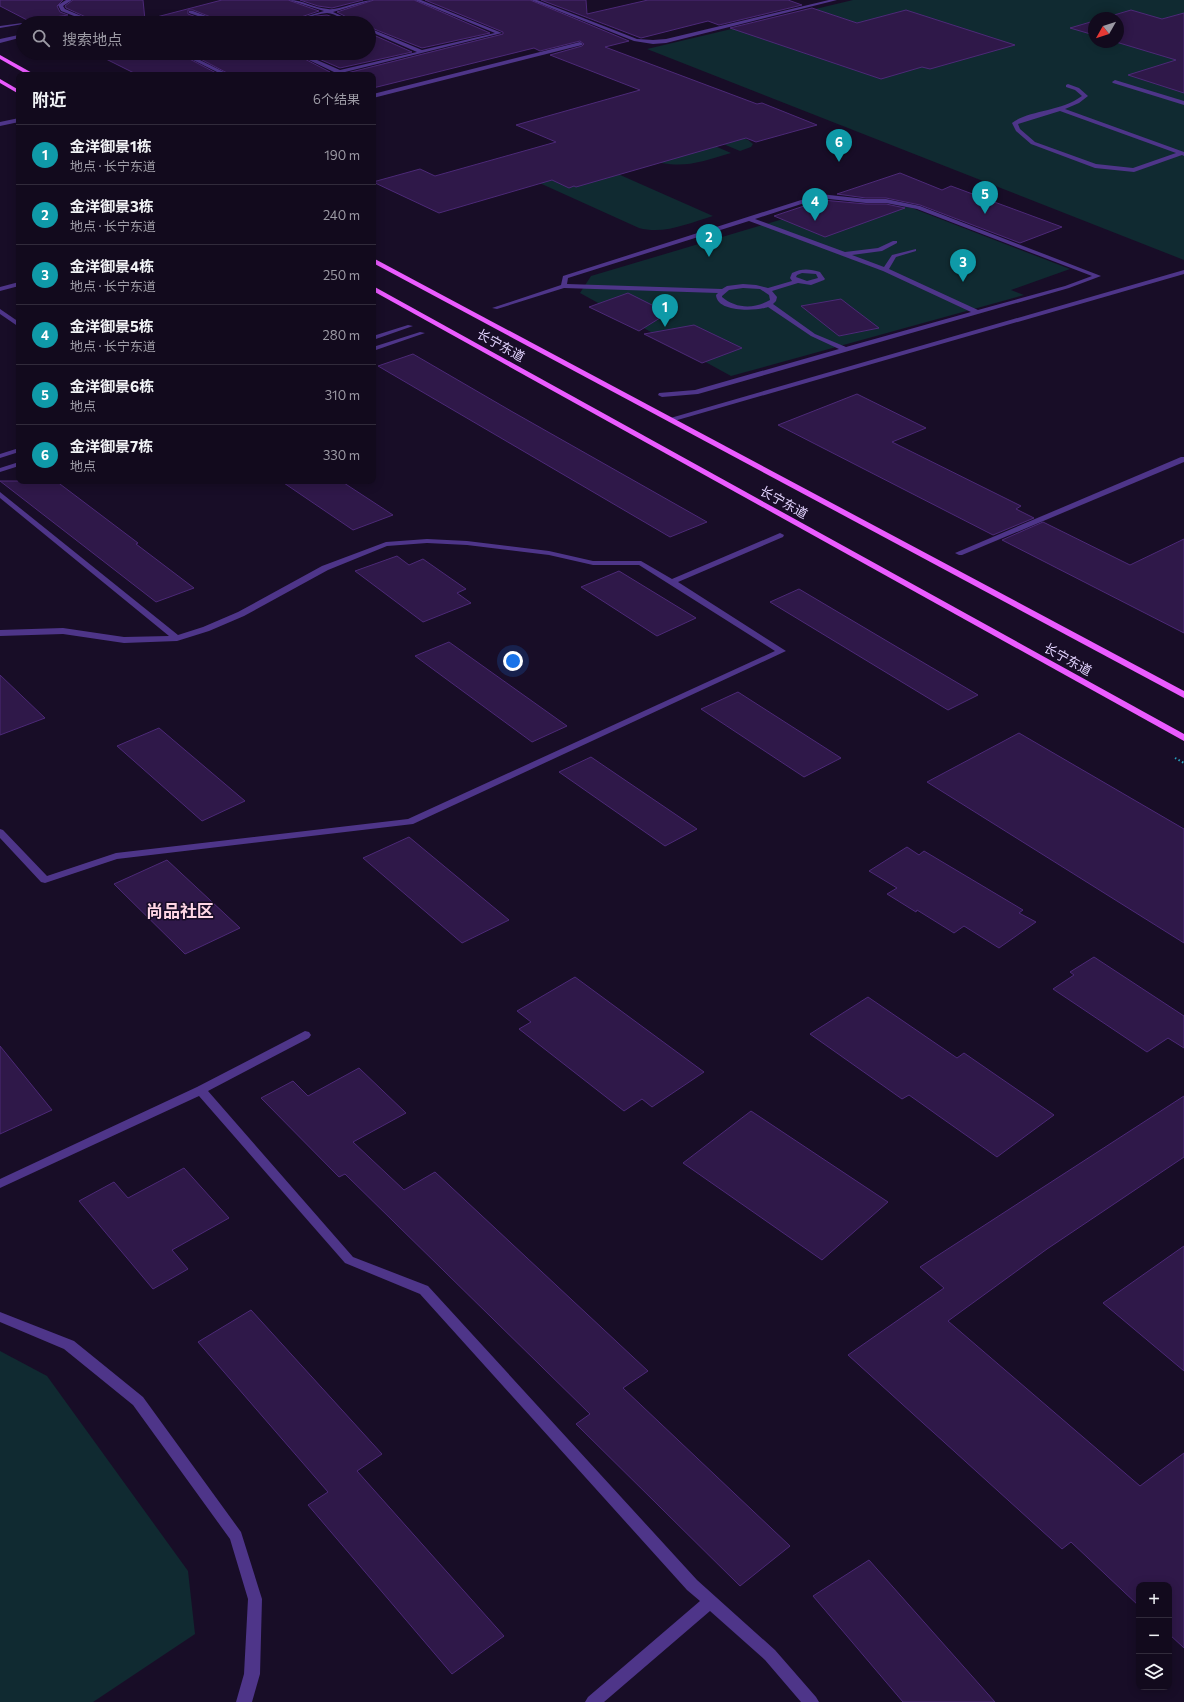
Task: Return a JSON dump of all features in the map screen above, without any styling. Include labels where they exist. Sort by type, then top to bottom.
[{"type":"main road","points":[[0,58],[26,72]]},
{"type":"main road","points":[[0,81],[16,90]]},
{"type":"main road","name":"长宁东道","points":[[376,262],[1184,695]]},
{"type":"main road","name":"长宁东道","points":[[376,290],[1184,738]]},
{"type":"street","points":[[68,0],[60,5],[63,10],[77,16]]},
{"type":"street","points":[[291,0],[338,16]]},
{"type":"street","points":[[313,16],[370,0]]},
{"type":"street","points":[[312,60],[339,72],[500,33],[417,0]]},
{"type":"street","points":[[533,0],[636,40],[653,42],[666,41],[836,0]]},
{"type":"street","points":[[191,12],[203,16]]},
{"type":"street","points":[[0,27],[16,24]]},
{"type":"street","points":[[376,32],[422,52]]},
{"type":"street","points":[[0,41],[16,37]]},
{"type":"street","points":[[376,95],[580,44]]},
{"type":"street","points":[[196,60],[221,72]]},
{"type":"street","points":[[1115,82],[1184,103]]},
{"type":"street","points":[[1068,86],[1085,96],[1078,103],[1025,118],[1015,123],[1018,130],[1033,143],[1095,166],[1134,170],[1183,154]]},
{"type":"street","points":[[1060,109],[1183,154]]},
{"type":"street","points":[[0,124],[16,121]]},
{"type":"street","points":[[564,286],[565,277],[820,196],[866,201],[886,201],[918,206],[1098,276],[846,350],[695,392],[662,395]]},
{"type":"street","points":[[748,220],[885,270],[977,312]]},
{"type":"street","points":[[844,254],[880,250],[895,242]]},
{"type":"street","points":[[885,270],[894,256],[914,250]]},
{"type":"street","points":[[671,419],[1184,272]]},
{"type":"street","points":[[767,290],[798,281]]},
{"type":"street","points":[[0,289],[16,285]]},
{"type":"street","points":[[496,308],[564,286],[722,291],[734,286],[743,286],[767,290],[774,297],[769,304],[754,308],[736,307],[722,302],[719,295],[722,291]]},
{"type":"street","points":[[769,304],[812,335],[846,350]]},
{"type":"street","points":[[0,311],[16,323]]},
{"type":"street","points":[[376,337],[410,326]]},
{"type":"street","points":[[376,348],[422,333]]},
{"type":"street","points":[[0,456],[16,451]]},
{"type":"street","points":[[959,553],[1184,459]]},
{"type":"street","points":[[0,470],[16,465]]},
{"type":"street","points":[[0,494],[177,638]]},
{"type":"street","points":[[672,582],[780,535]]},
{"type":"street","points":[[0,633],[63,631],[124,640],[177,638],[206,629],[241,614],[324,568],[386,544],[427,541],[468,543],[549,552],[594,563],[641,563],[782,651],[410,822],[116,856],[45,880],[0,832]]},
{"type":"street","points":[[0,1184],[201,1090],[305,1035]]},
{"type":"street","points":[[201,1090],[349,1260],[424,1290],[692,1585],[770,1655],[811,1702]]},
{"type":"street","points":[[0,1317],[70,1345],[138,1401],[236,1536],[254,1598],[252,1674],[244,1702]]},
{"type":"street","points":[[592,1702],[710,1602]]},
{"type":"shaded area","points":[[853,0],[1184,0],[1184,260],[647,49]]},
{"type":"shaded area","points":[[673,123],[707,123],[748,140],[753,144],[751,147],[740,151]]},
{"type":"shaded area","points":[[668,126],[731,153],[698,162],[679,165],[646,159]]},
{"type":"shaded area","points":[[550,144],[713,216],[686,225],[667,229],[648,230],[639,228],[491,161]]},
{"type":"shaded area","points":[[840,202],[912,208],[1070,269],[1011,290],[1024,295],[731,376],[580,293],[591,276]]},
{"type":"shaded area","points":[[0,1351],[47,1376],[188,1571],[195,1634],[93,1702],[0,1702]]},
{"type":"building","points":[[0,0],[63,0],[57,6],[60,12],[68,15],[19,16],[0,6]]},
{"type":"building","points":[[73,0],[143,0],[145,16],[84,16],[66,8],[65,6]]},
{"type":"building","points":[[222,0],[288,0],[319,11],[304,16],[208,16],[193,10],[188,10],[188,14],[194,16],[160,16]]},
{"type":"building","points":[[300,0],[363,0],[332,8],[318,6]]},
{"type":"building","points":[[374,0],[414,0],[490,33],[422,48],[376,30],[376,16],[345,16],[337,12]]},
{"type":"building","points":[[425,0],[530,0],[629,41],[605,47],[757,104],[762,103],[817,125],[756,142],[746,138],[576,187],[574,186],[569,188],[552,180],[439,213],[376,183],[376,181],[420,169],[435,176],[556,142],[516,125],[640,90],[550,55],[582,46],[584,44],[580,41],[540,51],[534,48],[376,87],[376,72],[351,72],[503,34],[503,32]]},
{"type":"building","points":[[541,0],[586,0],[587,14],[648,0],[788,0],[802,5],[719,25],[708,21],[641,38]]},
{"type":"building","points":[[812,8],[857,23],[906,10],[1015,45],[930,69],[922,67],[881,79],[730,28]]},
{"type":"building","points":[[1131,10],[1162,19],[1184,13],[1184,93],[1128,75],[1176,60],[1124,44],[1124,12]]},
{"type":"building","points":[[1088,23],[1088,33],[1070,28]]},
{"type":"building","points":[[376,36],[412,52],[376,60]]},
{"type":"building","points":[[108,60],[191,60],[214,72],[132,72]]},
{"type":"building","points":[[202,60],[307,60],[330,72],[225,72]]},
{"type":"building","points":[[321,60],[376,60],[340,68]]},
{"type":"building","points":[[900,173],[942,190],[951,186],[1062,227],[1020,243],[920,205],[886,198],[866,198],[837,194]]},
{"type":"building","points":[[822,200],[866,204],[886,204],[905,208],[825,237],[774,216]]},
{"type":"building","points":[[628,293],[668,313],[639,331],[589,307]]},
{"type":"building","points":[[841,299],[879,328],[839,336],[801,306]]},
{"type":"building","points":[[694,325],[742,348],[702,363],[644,334]]},
{"type":"building","points":[[413,354],[707,522],[670,537],[378,366]]},
{"type":"building","points":[[857,394],[926,428],[892,442],[1021,506],[1016,509],[1034,518],[993,535],[778,425]]},
{"type":"building","points":[[0,481],[16,481],[16,484],[60,484],[138,543],[136,544],[194,588],[156,602]]},
{"type":"building","points":[[285,484],[346,484],[393,515],[353,530]]},
{"type":"building","points":[[1043,522],[1130,565],[1184,539],[1184,633],[1002,540]]},
{"type":"building","points":[[397,556],[409,565],[423,559],[466,589],[457,593],[471,603],[423,622],[355,571]]},
{"type":"building","points":[[619,571],[696,618],[657,636],[581,587]]},
{"type":"building","points":[[799,589],[978,695],[948,710],[770,602]]},
{"type":"building","points":[[449,642],[567,726],[532,742],[415,656]]},
{"type":"building","points":[[0,675],[45,718],[0,735]]},
{"type":"building","points":[[738,692],[841,758],[804,777],[701,709]]},
{"type":"building","points":[[159,728],[245,801],[202,821],[117,746]]},
{"type":"building","points":[[1019,733],[1184,829],[1184,943],[927,782]]},
{"type":"building","points":[[591,757],[697,829],[665,846],[559,772]]},
{"type":"building","points":[[409,837],[509,920],[462,943],[363,858]]},
{"type":"building","points":[[907,847],[919,855],[924,851],[1023,910],[1019,913],[1036,922],[999,948],[964,926],[954,933],[917,910],[916,912],[887,894],[897,888],[869,871]]},
{"type":"building","points":[[167,860],[240,928],[185,954],[114,884]]},
{"type":"building","points":[[1094,957],[1184,1016],[1184,1048],[1168,1038],[1147,1052],[1053,989],[1074,975],[1070,972]]},
{"type":"building","points":[[575,977],[704,1072],[652,1107],[642,1099],[624,1111],[519,1029],[531,1022],[517,1011]]},
{"type":"building","points":[[868,997],[957,1058],[964,1053],[1054,1115],[997,1157],[909,1095],[902,1099],[810,1034]]},
{"type":"building","points":[[0,1046],[52,1110],[0,1134]]},
{"type":"building","points":[[359,1068],[406,1113],[353,1142],[404,1190],[435,1172],[648,1371],[623,1388],[790,1546],[740,1586],[576,1424],[590,1414],[345,1174],[339,1177],[261,1098],[293,1081],[308,1096]]},
{"type":"building","points":[[1184,1096],[1184,1157],[1047,1249],[948,1321],[1140,1486],[1184,1453],[1184,1648],[1172,1637],[1172,1582],[1136,1582],[1136,1603],[1071,1542],[1062,1549],[848,1355],[944,1288],[920,1267]]},
{"type":"building","points":[[751,1111],[888,1202],[822,1260],[683,1163]]},
{"type":"building","points":[[184,1168],[229,1218],[172,1250],[188,1269],[153,1289],[79,1201],[114,1182],[128,1198]]},
{"type":"building","points":[[1184,1246],[1184,1371],[1103,1303]]},
{"type":"building","points":[[251,1310],[382,1454],[357,1471],[504,1636],[452,1674],[308,1505],[328,1492],[198,1342]]},
{"type":"building","points":[[869,1560],[995,1702],[903,1702],[813,1596]]},
{"type":"place","name":"金洋御景7栋","points":[[839,162]]},
{"type":"place","name":"金洋御景6栋","points":[[985,214]]},
{"type":"place","name":"金洋御景5栋","points":[[815,221]]},
{"type":"place","name":"金洋御景3栋","points":[[709,257]]},
{"type":"place","name":"金洋御景4栋","points":[[963,282]]},
{"type":"place","name":"金洋御景1栋","points":[[665,327]]},
{"type":"district","name":"尚品社区","points":[[180,911]]}]
